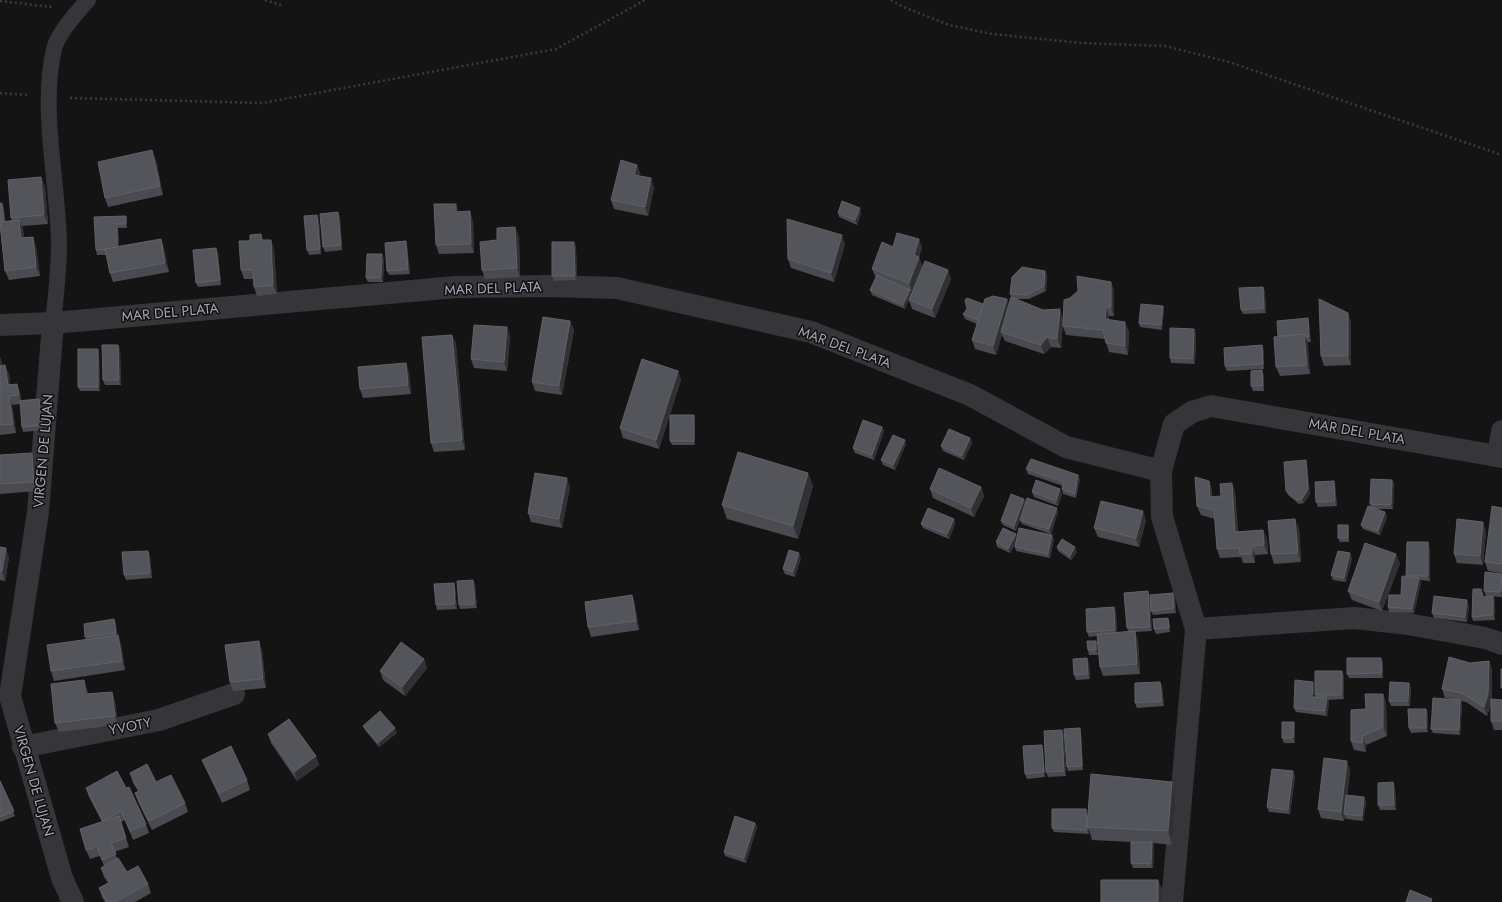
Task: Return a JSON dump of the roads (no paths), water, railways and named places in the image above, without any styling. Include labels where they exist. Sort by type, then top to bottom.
[{"type":"street","name":"MAR DEL PLATA","points":[[0,325],[53,322],[456,288],[548,286],[617,288],[811,332],[970,395],[1066,447],[1161,471],[1174,424],[1192,412],[1211,406],[1500,456]]},
{"type":"street","name":"VIRGEN DE LUJAN","points":[[53,322],[38,512],[5,698],[23,747],[62,878],[73,902]]},
{"type":"street","points":[[1500,456],[1502,431]]},
{"type":"street","points":[[1161,471],[1162,517],[1196,629],[1172,902]]},
{"type":"street","points":[[1196,629],[1354,618],[1408,624],[1485,638],[1502,644]]},
{"type":"street","name":"YVOTY","points":[[23,747],[159,720],[234,694]]},
{"type":"lane","name":"VIRGEN DE LUJAN","points":[[53,322],[57,289],[59,244],[48,97],[54,48],[72,17],[88,0]]}]
